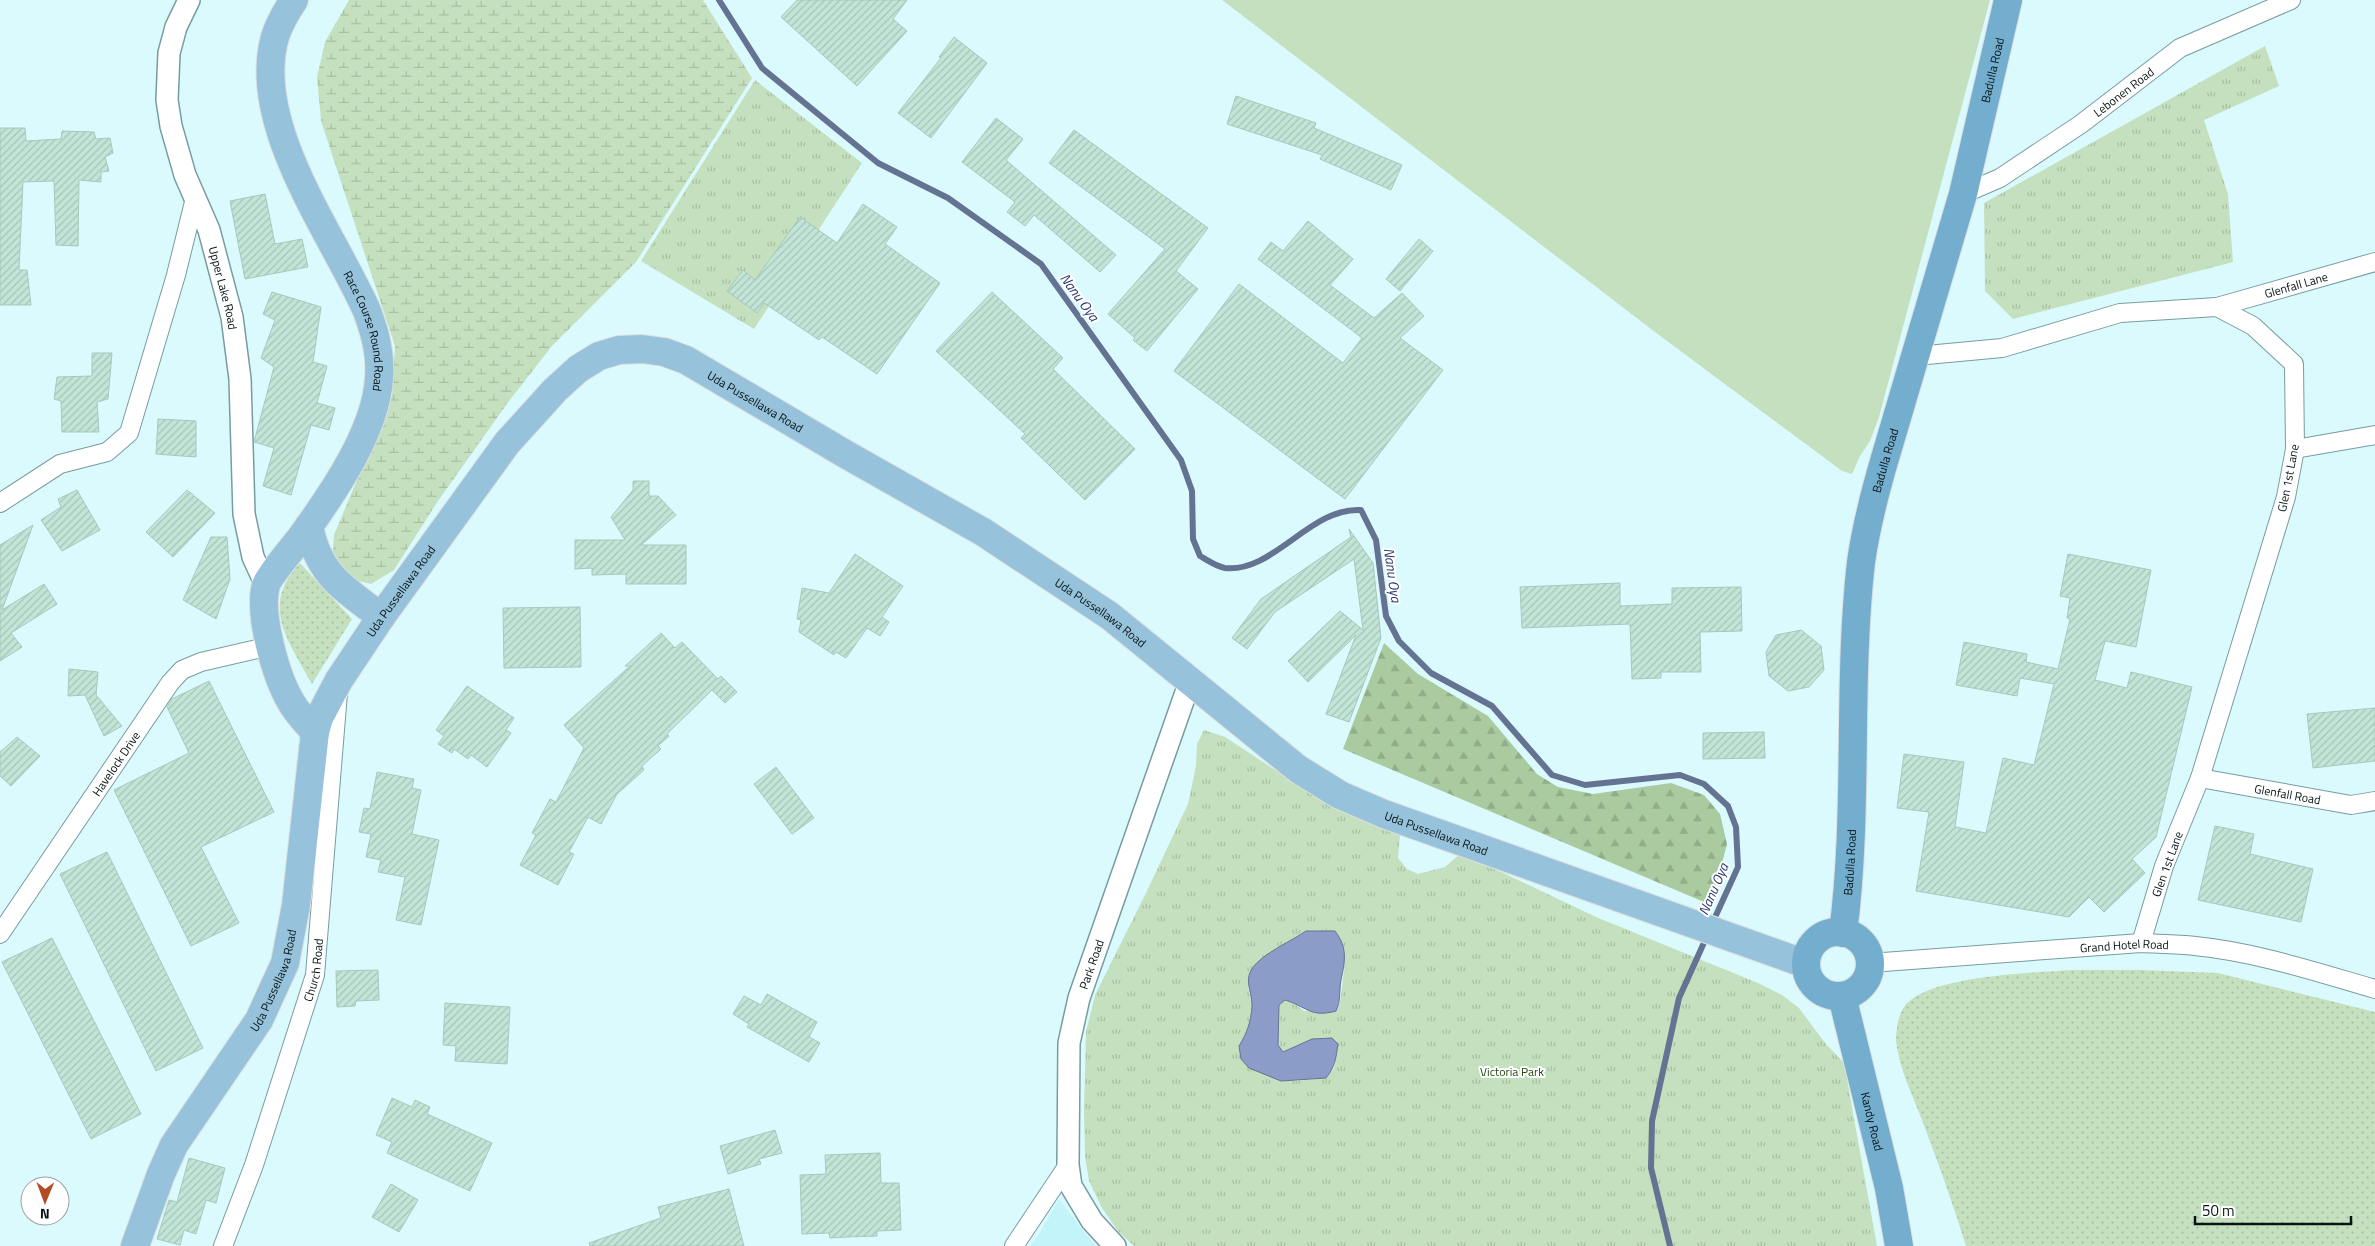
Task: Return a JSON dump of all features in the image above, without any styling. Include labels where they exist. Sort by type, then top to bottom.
[{"type":"highway","name":"Badulla Road","points":[[1844,933],[1851,856],[1856,634],[1862,560],[1874,498],[1963,194],[2008,0]]},
{"type":"highway","points":[[1844,933],[1857,938],[1868,951],[1870,964],[1867,978],[1856,992],[1842,996],[1824,993],[1811,981],[1806,964],[1811,947],[1824,935],[1844,933]]},
{"type":"highway","name":"Kandy Road","points":[[1842,996],[1889,1188],[1899,1246]]},
{"type":"main road","name":"Race Course Round Road","points":[[266,585],[339,483],[356,450],[376,400],[379,370],[375,334],[366,311],[290,157],[273,103],[272,59],[275,38],[283,17],[294,0]]},
{"type":"main road","name":"Uda Pussellawa Road","points":[[136,1246],[161,1174],[174,1145],[259,1020],[285,963],[292,936],[315,732],[319,718],[339,680],[381,617],[507,443],[550,395],[578,369],[599,356],[619,350],[642,349],[664,352],[686,360],[847,455],[983,532],[1110,616],[1298,769],[1340,794],[1384,814],[1806,964]]},
{"type":"main road","points":[[309,526],[316,554],[325,570],[338,583],[381,617]]},
{"type":"main road","points":[[266,585],[266,626],[270,646],[291,702],[315,732]]},
{"type":"street","name":"Upper Lake Road","points":[[189,0],[176,27],[169,53],[167,100],[177,146],[195,198],[209,230],[232,316],[240,379],[244,514],[253,558],[266,585]]},
{"type":"street","name":"Lebonen Road","points":[[1963,194],[2000,178],[2074,129],[2180,48],[2291,0]]},
{"type":"street","points":[[0,503],[60,464],[107,452],[128,433],[176,276],[195,198]]},
{"type":"street","name":"Glenfall Lane","points":[[2217,307],[2375,262]]},
{"type":"street","points":[[1916,356],[2002,348],[2120,312],[2217,307]]},
{"type":"street","name":"Glen 1st Lane","points":[[2141,943],[2164,866],[2200,778],[2286,497],[2295,449],[2294,364],[2253,326],[2217,307]]},
{"type":"street","points":[[2295,449],[2375,435]]},
{"type":"street","name":"Havelock Drive","points":[[0,934],[170,682],[182,670],[201,662],[270,646]]},
{"type":"street","name":"Church Road","points":[[223,1246],[254,1166],[314,975],[339,680]]},
{"type":"street","name":"Park Road","points":[[1115,1246],[1092,1221],[1071,1186],[1068,1165],[1069,1043],[1079,998],[1190,681]]},
{"type":"street","name":"Glenfall Road","points":[[2200,778],[2351,805],[2375,801]]},
{"type":"street","name":"Grand Hotel Road","points":[[1870,964],[2141,943],[2196,946],[2233,952],[2375,989]]},
{"type":"street","points":[[1014,1246],[1068,1165]]},
{"type":"shaded area","points":[[1306,931],[1335,931],[1342,943],[1344,961],[1339,1003],[1336,1011],[1321,1013],[1309,1011],[1285,1000],[1279,1005],[1278,1045],[1283,1052],[1312,1039],[1332,1038],[1338,1044],[1337,1054],[1326,1078],[1281,1081],[1249,1068],[1241,1059],[1239,1046],[1248,1027],[1252,1006],[1248,983],[1249,977],[1250,972],[1260,960]]},
{"type":"shaded area","points":[[1059,1199],[1088,1237],[1096,1246],[1030,1246]]},
{"type":"green space","points":[[349,0],[703,0],[752,78],[636,262],[552,346],[509,401],[438,501],[394,570],[371,584],[346,578],[332,560],[334,535],[392,396],[395,346],[321,121],[317,77],[325,42]]},
{"type":"green space","points":[[1222,0],[1990,0],[1879,417],[1870,441],[1860,456],[1852,474],[1842,471],[1655,332]]},
{"type":"green space","points":[[2265,46],[2279,86],[2204,120],[2228,194],[2233,262],[2013,319],[1985,291],[1984,203]]},
{"type":"green space","points":[[755,80],[862,163],[754,329],[641,261]]},
{"type":"green space","points":[[300,563],[352,619],[312,684],[287,639],[280,609],[281,594],[288,579]]},
{"type":"green space","points":[[1384,643],[1418,674],[1488,716],[1537,774],[1558,787],[1593,794],[1671,783],[1704,795],[1720,814],[1727,844],[1711,905],[1343,749]]},
{"type":"green space","name":"Victoria Park","points":[[1204,730],[1225,737],[1283,775],[1400,835],[1398,858],[1407,869],[1418,874],[1445,867],[1461,853],[1596,917],[1758,983],[1782,995],[1799,1008],[1825,1043],[1844,1063],[1877,1246],[1134,1246],[1118,1231],[1102,1208],[1089,1181],[1085,1156],[1084,1110],[1086,1032],[1095,995],[1188,804],[1196,766],[1197,744]],"holes":[[[1279,949],[1345,968],[1337,1011],[1304,1011],[1295,1004],[1285,1000],[1279,1005],[1277,1040],[1283,1052],[1312,1039],[1338,1044],[1334,1068],[1326,1078],[1295,1081],[1276,1078],[1268,1074],[1239,1046],[1246,1034],[1251,1018],[1252,1003],[1248,988],[1259,960]]]},
{"type":"green space","points":[[2072,970],[2218,973],[2375,1012],[2375,1246],[1966,1246],[1940,1167],[1900,1061],[1896,1041],[1900,1014],[1904,1007],[1916,996],[1934,988],[1957,982],[2008,975]]},
{"type":"building","points":[[797,0],[907,0],[893,19],[907,31],[857,86],[781,17]]},
{"type":"building","points":[[954,37],[987,63],[931,138],[898,113],[941,58],[939,57]]},
{"type":"building","points":[[1236,96],[1316,123],[1314,128],[1402,165],[1391,190],[1320,159],[1322,155],[1227,124]]},
{"type":"building","points":[[996,118],[1023,139],[1006,160],[1116,255],[1100,272],[1034,215],[1025,226],[1007,212],[1015,202],[962,162]]},
{"type":"building","points":[[0,128],[25,128],[26,141],[61,139],[62,131],[94,132],[96,139],[110,138],[113,153],[105,157],[109,171],[101,172],[101,182],[79,180],[78,246],[56,245],[54,181],[23,182],[19,270],[27,270],[31,305],[0,305]]},
{"type":"building","points":[[1074,130],[1208,228],[1176,271],[1198,289],[1147,351],[1133,340],[1135,338],[1108,314],[1165,249],[1049,163]]},
{"type":"building","points":[[265,194],[275,244],[302,239],[308,267],[245,279],[230,201]]},
{"type":"building","points":[[863,204],[897,227],[885,244],[940,283],[877,374],[822,337],[819,340],[764,303],[757,313],[727,291],[743,270],[755,280],[800,217],[837,243]]},
{"type":"building","points":[[1308,221],[1353,259],[1330,285],[1374,318],[1402,293],[1424,316],[1400,338],[1443,370],[1345,499],[1174,371],[1239,284],[1343,363],[1362,338],[1258,259],[1271,242],[1283,251]]},
{"type":"building","points":[[1419,239],[1433,251],[1400,291],[1386,279]]},
{"type":"building","points":[[272,292],[321,307],[313,362],[327,366],[317,403],[335,408],[329,430],[311,425],[291,495],[263,486],[274,448],[254,442],[274,367],[261,358],[275,320],[263,314]]},
{"type":"building","points":[[992,292],[1063,358],[1053,369],[1135,449],[1085,500],[1021,438],[1025,434],[936,351]]},
{"type":"building","points":[[92,353],[112,353],[108,399],[97,402],[99,432],[62,432],[61,401],[54,399],[57,377],[92,376]]},
{"type":"building","points":[[158,419],[196,421],[196,457],[156,454]]},
{"type":"building","points":[[633,481],[649,481],[649,496],[658,496],[676,515],[641,545],[686,545],[686,584],[626,584],[626,574],[592,575],[592,568],[575,569],[575,540],[625,540],[611,517],[633,490]]},
{"type":"building","points":[[77,490],[100,530],[62,551],[41,520],[61,507],[58,499]]},
{"type":"building","points":[[187,490],[215,513],[173,557],[146,532]]},
{"type":"building","points":[[33,525],[2,610],[44,584],[57,604],[11,633],[22,647],[0,661],[0,545]]},
{"type":"building","points":[[1349,529],[1373,563],[1381,638],[1349,722],[1326,714],[1356,635],[1308,682],[1288,661],[1340,611],[1363,630],[1354,559],[1275,612],[1247,649],[1232,638],[1261,599],[1351,537]]},
{"type":"building","points":[[211,537],[227,537],[230,579],[216,619],[183,600]]},
{"type":"building","points":[[855,554],[903,586],[882,617],[889,622],[880,636],[867,628],[846,658],[836,652],[834,655],[799,632],[801,620],[797,619],[802,588],[829,593]]},
{"type":"building","points":[[2068,554],[2151,570],[2136,647],[2105,641],[2095,680],[2127,688],[2131,672],[2192,687],[2156,837],[2132,859],[2145,873],[2104,912],[2089,897],[2069,917],[1916,891],[1929,812],[1897,808],[1904,754],[1964,762],[1955,827],[1986,833],[2003,758],[2034,765],[2054,684],[2020,678],[2017,696],[1956,685],[1964,642],[2027,654],[2026,662],[2058,669],[2070,619],[2067,618],[2070,598],[2060,596]]},
{"type":"building","points":[[1620,583],[1620,606],[1672,604],[1672,588],[1741,587],[1742,631],[1700,632],[1701,672],[1661,672],[1661,678],[1632,679],[1630,624],[1522,628],[1520,587]]},
{"type":"building","points":[[580,607],[581,667],[504,668],[503,608]]},
{"type":"building","points":[[1801,630],[1821,646],[1824,670],[1809,687],[1788,691],[1769,676],[1766,652],[1776,635]]},
{"type":"building","points":[[661,633],[675,648],[682,642],[718,679],[721,676],[737,692],[725,703],[712,690],[667,734],[669,736],[658,746],[661,749],[642,766],[644,770],[617,794],[601,824],[588,817],[569,852],[574,854],[558,885],[520,865],[536,835],[532,833],[550,799],[556,802],[584,748],[564,725],[630,666],[625,666]]},
{"type":"building","points":[[69,669],[98,672],[96,695],[122,726],[104,736],[85,695],[68,696]]},
{"type":"building","points":[[209,681],[274,812],[201,847],[239,923],[191,946],[114,790],[189,753],[167,707],[172,699]]},
{"type":"building","points":[[467,686],[514,718],[506,730],[511,733],[487,767],[471,755],[468,759],[454,749],[452,753],[438,744],[444,736],[436,730]]},
{"type":"building","points":[[2375,708],[2375,761],[2313,768],[2307,714]]},
{"type":"building","points":[[1764,732],[1765,758],[1703,759],[1703,733]]},
{"type":"building","points":[[17,737],[40,756],[11,786],[0,776],[0,752]]},
{"type":"building","points":[[776,767],[814,818],[792,834],[754,784]]},
{"type":"building","points":[[377,772],[414,779],[412,788],[421,790],[412,834],[439,840],[421,925],[396,920],[405,877],[378,872],[381,860],[366,857],[371,834],[359,832],[364,808],[370,809]]},
{"type":"building","points":[[2215,826],[2254,834],[2250,854],[2313,869],[2301,922],[2198,900]]},
{"type":"building","points":[[107,852],[203,1048],[156,1071],[60,874]]},
{"type":"building","points":[[52,938],[141,1114],[91,1139],[2,962]]},
{"type":"building","points":[[378,970],[379,1000],[356,1001],[355,1006],[337,1007],[336,971]]},
{"type":"building","points":[[767,994],[817,1022],[809,1037],[820,1043],[809,1062],[747,1027],[749,1024],[733,1014],[744,996],[761,1005]]},
{"type":"building","points":[[445,1003],[510,1007],[507,1064],[455,1061],[456,1046],[443,1045]]},
{"type":"building","points":[[392,1098],[412,1107],[415,1100],[430,1107],[427,1114],[492,1143],[470,1191],[387,1153],[392,1142],[376,1135]]},
{"type":"building","points":[[775,1130],[782,1153],[759,1159],[761,1164],[728,1174],[720,1146]]},
{"type":"building","points":[[880,1153],[881,1183],[899,1183],[901,1230],[877,1231],[877,1236],[830,1238],[829,1233],[802,1234],[800,1175],[826,1174],[825,1155]]},
{"type":"building","points":[[189,1158],[225,1168],[216,1203],[206,1200],[196,1234],[184,1230],[180,1245],[157,1239],[169,1200],[177,1202]]},
{"type":"building","points":[[391,1184],[418,1200],[399,1232],[372,1217]]},
{"type":"building","points":[[729,1189],[744,1246],[590,1246],[589,1243],[661,1218],[658,1207]]},
{"type":"waterway","name":"Nanu Oya","points":[[719,0],[762,68],[878,163],[948,198],[1041,264],[1181,460],[1192,491],[1193,539],[1200,556],[1225,568],[1243,567],[1260,561],[1325,518],[1343,512],[1361,510],[1376,540],[1386,616],[1399,641],[1431,673],[1492,706],[1552,775],[1585,785],[1680,775],[1704,784],[1728,806],[1736,827],[1738,867],[1712,924]]},
{"type":"waterway","name":"Nanu Oya","points":[[1670,1246],[1651,1168],[1652,1121],[1679,998],[1707,936]]}]
